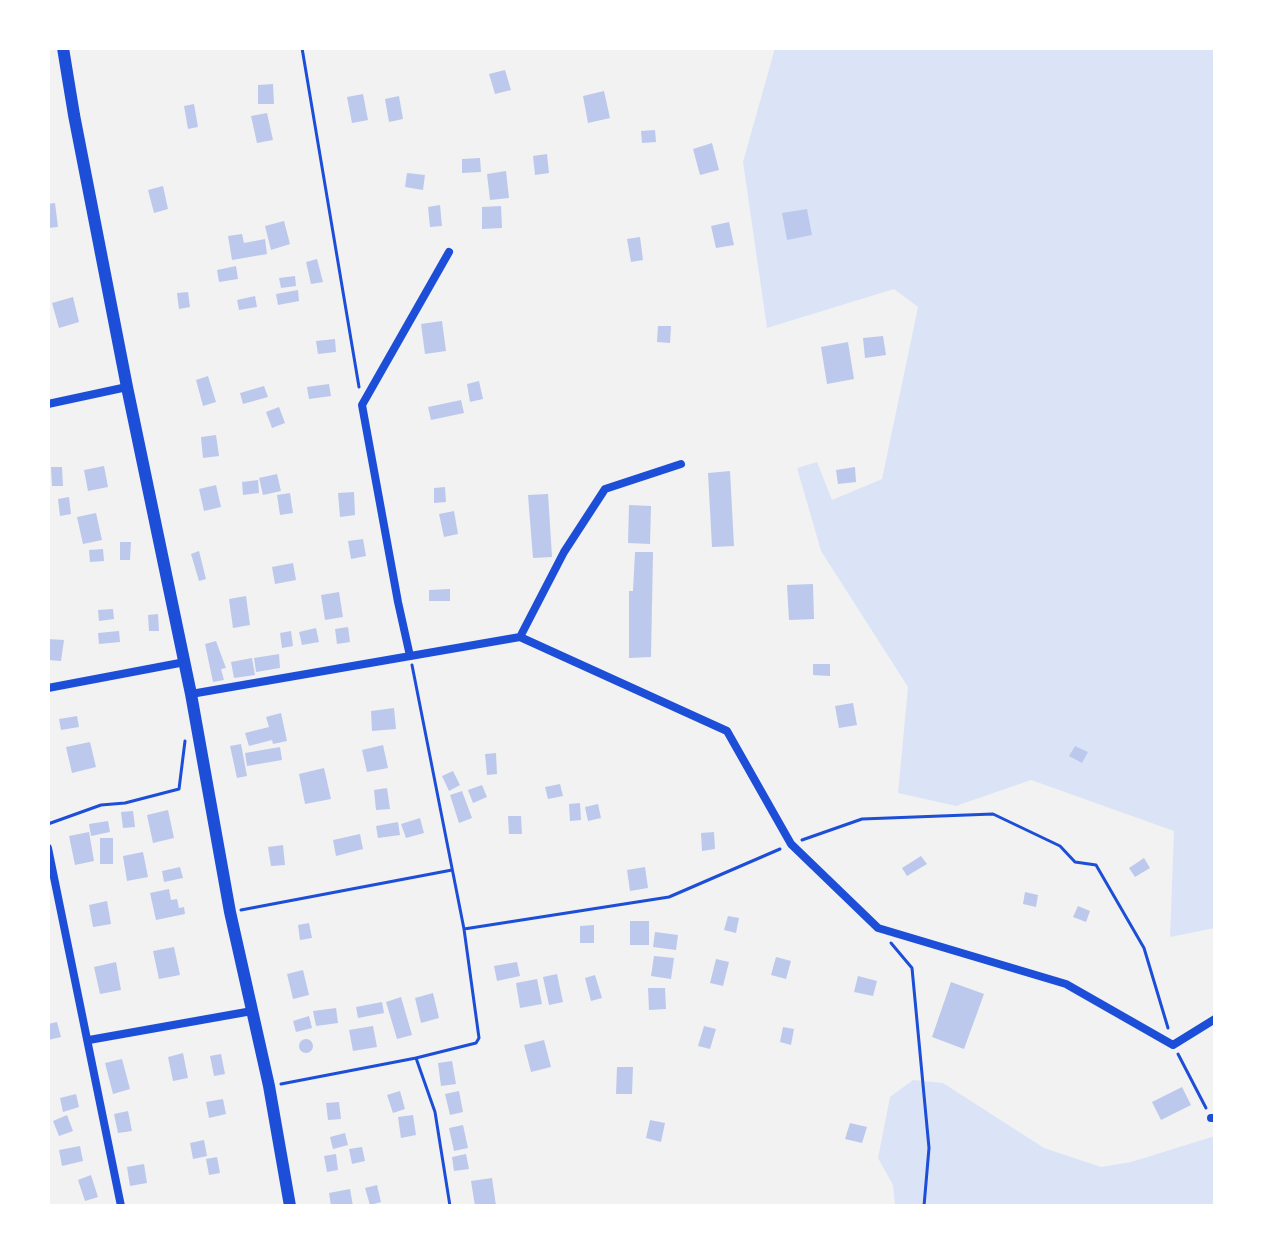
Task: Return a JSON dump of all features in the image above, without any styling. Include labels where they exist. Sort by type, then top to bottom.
[{"type":"main road","points":[[63,48],[127,387],[185,662],[230,912],[269,1086],[290,1206]]},
{"type":"street","points":[[410,656],[362,405],[449,252]]},
{"type":"street","points":[[48,404],[127,387]]},
{"type":"street","points":[[520,637],[564,552],[605,489],[681,464]]},
{"type":"street","points":[[191,694],[520,637],[727,731],[791,844],[878,928],[1066,984],[1173,1045],[1215,1019]]},
{"type":"street","points":[[48,688],[185,662]]},
{"type":"street","points":[[48,848],[121,1206]]},
{"type":"street","points":[[89,1040],[252,1011]]},
{"type":"path","points":[[302,48],[362,405]]},
{"type":"path","points":[[269,1086],[416,1058],[476,1043],[479,1038],[464,929],[410,656]]},
{"type":"path","points":[[48,824],[101,805],[125,803],[179,789],[185,741]]},
{"type":"path","points":[[464,929],[669,897],[791,844],[862,819],[993,814],[1060,846],[1075,862],[1096,865],[1144,948],[1173,1045],[1213,1118]]},
{"type":"path","points":[[230,912],[452,870]]},
{"type":"path","points":[[878,928],[912,968],[929,1148],[924,1206]]},
{"type":"path","points":[[416,1058],[435,1112],[450,1206]]},
{"type":"shaded area","points":[[775,48],[1215,48],[1215,928],[1170,937],[1174,831],[1031,780],[956,806],[898,793],[908,687],[821,551],[797,468],[817,462],[832,500],[882,479],[918,307],[894,289],[767,328],[743,162]]},
{"type":"shaded area","points":[[913,1080],[943,1083],[1044,1148],[1101,1167],[1131,1162],[1215,1136],[1215,1206],[895,1206],[893,1185],[878,1158],[890,1097]]},
{"type":"building","points":[[505,70],[511,90],[495,94],[489,74]]},
{"type":"building","points":[[273,84],[274,104],[258,104],[258,85]]},
{"type":"building","points":[[604,91],[610,118],[588,123],[583,96]]},
{"type":"building","points":[[363,94],[368,120],[352,123],[347,97]]},
{"type":"building","points":[[399,96],[403,119],[389,122],[385,99]]},
{"type":"building","points":[[194,104],[198,127],[188,129],[184,106]]},
{"type":"building","points":[[267,113],[273,140],[257,143],[251,116]]},
{"type":"building","points":[[655,130],[656,142],[642,143],[641,131]]},
{"type":"building","points":[[712,143],[719,170],[700,175],[693,149]]},
{"type":"building","points":[[547,154],[549,173],[535,175],[533,156]]},
{"type":"building","points":[[480,158],[481,172],[462,173],[462,159]]},
{"type":"building","points":[[506,171],[509,198],[490,200],[487,174]]},
{"type":"building","points":[[407,173],[425,175],[423,190],[405,187]]},
{"type":"building","points":[[163,186],[168,209],[154,213],[148,190]]},
{"type":"building","points":[[55,203],[58,227],[48,228],[48,204]]},
{"type":"building","points":[[440,205],[442,226],[430,227],[428,207]]},
{"type":"building","points":[[501,206],[502,228],[482,229],[482,207]]},
{"type":"building","points":[[807,209],[812,235],[787,240],[782,213]]},
{"type":"building","points":[[284,221],[290,244],[271,250],[265,226]]},
{"type":"building","points":[[729,222],[734,245],[716,248],[711,226]]},
{"type":"building","points":[[242,234],[244,243],[265,239],[267,254],[232,260],[228,236]]},
{"type":"building","points":[[640,237],[643,260],[631,262],[627,239]]},
{"type":"building","points":[[317,259],[323,282],[311,284],[306,262]]},
{"type":"building","points":[[236,266],[238,279],[219,282],[217,270]]},
{"type":"building","points":[[295,276],[296,286],[281,288],[279,278]]},
{"type":"building","points":[[298,290],[299,301],[278,305],[276,294]]},
{"type":"building","points":[[188,292],[190,307],[179,309],[177,293]]},
{"type":"building","points":[[255,296],[257,307],[239,310],[237,300]]},
{"type":"building","points":[[73,297],[79,322],[59,328],[52,303]]},
{"type":"building","points":[[442,321],[446,351],[425,354],[421,324]]},
{"type":"building","points":[[658,326],[671,326],[670,343],[657,342]]},
{"type":"building","points":[[883,336],[886,355],[865,358],[863,338]]},
{"type":"building","points":[[335,339],[336,352],[318,354],[316,341]]},
{"type":"building","points":[[848,342],[854,379],[827,384],[821,347]]},
{"type":"building","points":[[208,376],[216,402],[203,406],[196,380]]},
{"type":"building","points":[[479,381],[483,399],[470,402],[467,384]]},
{"type":"building","points":[[329,384],[331,396],[309,399],[307,387]]},
{"type":"building","points":[[264,386],[268,397],[243,404],[240,393]]},
{"type":"building","points":[[461,400],[464,413],[431,420],[428,407]]},
{"type":"building","points":[[279,407],[285,423],[272,428],[266,412]]},
{"type":"building","points":[[216,435],[219,456],[203,458],[201,437]]},
{"type":"building","points":[[104,466],[108,487],[88,491],[84,470]]},
{"type":"building","points":[[51,467],[62,467],[63,486],[52,486]]},
{"type":"building","points":[[855,467],[856,482],[838,484],[836,470]]},
{"type":"building","points":[[730,471],[734,546],[712,547],[708,473]]},
{"type":"building","points":[[277,474],[281,491],[263,495],[259,478]]},
{"type":"building","points":[[258,480],[259,493],[243,495],[242,482]]},
{"type":"building","points":[[216,485],[221,507],[204,511],[199,489]]},
{"type":"building","points":[[445,487],[446,502],[434,503],[434,488]]},
{"type":"building","points":[[354,492],[355,515],[340,517],[338,493]]},
{"type":"building","points":[[290,493],[293,513],[280,515],[277,495]]},
{"type":"building","points":[[548,494],[552,557],[533,558],[528,495]]},
{"type":"building","points":[[69,497],[71,514],[60,516],[58,499]]},
{"type":"building","points":[[629,505],[651,506],[650,544],[628,543]]},
{"type":"building","points":[[454,511],[458,534],[444,537],[439,514]]},
{"type":"building","points":[[96,513],[102,540],[83,544],[77,517]]},
{"type":"building","points":[[363,539],[366,556],[351,559],[348,541]]},
{"type":"building","points":[[120,542],[131,542],[130,560],[120,560]]},
{"type":"building","points":[[103,549],[104,561],[90,562],[89,550]]},
{"type":"building","points":[[199,551],[206,579],[199,581],[191,554]]},
{"type":"building","points":[[635,552],[653,552],[651,657],[629,658],[629,591],[633,591]]},
{"type":"building","points":[[293,563],[296,580],[275,584],[272,567]]},
{"type":"building","points":[[813,584],[814,619],[789,620],[787,585]]},
{"type":"building","points":[[450,589],[450,601],[429,601],[429,590]]},
{"type":"building","points":[[339,592],[343,617],[325,620],[321,595]]},
{"type":"building","points":[[246,596],[250,625],[233,628],[229,599]]},
{"type":"building","points":[[113,609],[114,619],[99,621],[98,610]]},
{"type":"building","points":[[158,614],[159,631],[149,631],[148,615]]},
{"type":"building","points":[[348,627],[350,642],[337,644],[335,629]]},
{"type":"building","points":[[316,628],[319,642],[302,645],[299,632]]},
{"type":"building","points":[[119,631],[120,642],[99,644],[98,633]]},
{"type":"building","points":[[291,631],[293,646],[282,648],[280,633]]},
{"type":"building","points":[[48,639],[64,640],[61,661],[48,660]]},
{"type":"building","points":[[216,641],[226,668],[221,669],[224,680],[213,682],[205,644]]},
{"type":"building","points":[[279,654],[280,668],[256,672],[254,658]]},
{"type":"building","points":[[252,658],[255,675],[234,678],[231,662]]},
{"type":"building","points":[[813,664],[830,664],[830,676],[813,675]]},
{"type":"building","points":[[853,703],[857,725],[839,728],[835,706]]},
{"type":"building","points":[[394,708],[396,729],[372,731],[371,711]]},
{"type":"building","points":[[281,713],[287,741],[273,744],[272,740],[249,746],[245,733],[269,727],[266,717]]},
{"type":"building","points":[[77,716],[79,727],[61,730],[59,719]]},
{"type":"building","points":[[90,742],[96,767],[72,773],[66,747]]},
{"type":"building","points":[[241,744],[247,776],[237,778],[230,746]]},
{"type":"building","points":[[383,745],[388,768],[367,772],[362,750]]},
{"type":"building","points":[[1075,746],[1088,752],[1082,763],[1069,756]]},
{"type":"building","points":[[280,747],[282,760],[247,766],[245,753]]},
{"type":"building","points":[[496,753],[497,774],[487,775],[485,754]]},
{"type":"building","points":[[324,768],[331,799],[305,804],[299,774]]},
{"type":"building","points":[[453,771],[460,785],[449,791],[442,776]]},
{"type":"building","points":[[560,784],[563,796],[548,799],[545,787]]},
{"type":"building","points":[[482,785],[487,797],[473,803],[468,790]]},
{"type":"building","points":[[387,788],[390,809],[376,810],[374,790]]},
{"type":"building","points":[[462,791],[472,818],[459,823],[450,795]]},
{"type":"building","points":[[580,803],[581,820],[570,821],[569,804]]},
{"type":"building","points":[[598,804],[601,818],[588,821],[585,807]]},
{"type":"building","points":[[168,810],[174,838],[153,843],[147,815]]},
{"type":"building","points":[[133,811],[135,827],[123,828],[121,812]]},
{"type":"building","points":[[508,816],[521,816],[522,834],[509,834]]},
{"type":"building","points":[[420,818],[424,833],[406,838],[401,824]]},
{"type":"building","points":[[108,821],[110,832],[91,836],[89,824]]},
{"type":"building","points":[[398,822],[400,835],[378,838],[376,826]]},
{"type":"building","points":[[89,832],[94,861],[75,865],[69,836]]},
{"type":"building","points":[[714,832],[715,849],[702,851],[701,833]]},
{"type":"building","points":[[360,834],[363,849],[336,856],[333,840]]},
{"type":"building","points":[[100,838],[113,838],[113,864],[100,864]]},
{"type":"building","points":[[283,845],[285,865],[271,866],[268,847]]},
{"type":"building","points":[[143,852],[148,877],[127,881],[123,856]]},
{"type":"building","points":[[921,856],[927,864],[907,876],[902,868]]},
{"type":"building","points":[[1144,858],[1150,868],[1135,877],[1129,868]]},
{"type":"building","points":[[180,867],[183,878],[164,882],[162,871]]},
{"type":"building","points":[[645,867],[648,888],[630,891],[627,870]]},
{"type":"building","points":[[169,889],[171,900],[177,899],[179,908],[184,907],[185,914],[156,920],[150,893]]},
{"type":"building","points":[[1025,892],[1038,895],[1036,907],[1023,904]]},
{"type":"building","points":[[107,901],[111,924],[93,927],[89,905]]},
{"type":"building","points":[[1078,906],[1090,911],[1086,922],[1073,917]]},
{"type":"building","points":[[728,916],[739,918],[736,933],[724,930]]},
{"type":"building","points":[[630,921],[649,921],[649,945],[630,945]]},
{"type":"building","points":[[309,923],[312,938],[300,940],[298,925]]},
{"type":"building","points":[[594,925],[594,943],[580,943],[580,926]]},
{"type":"building","points":[[655,932],[678,935],[676,950],[653,947]]},
{"type":"building","points":[[174,947],[180,975],[159,979],[153,951]]},
{"type":"building","points":[[654,956],[674,958],[671,979],[651,976]]},
{"type":"building","points":[[776,957],[791,961],[786,979],[771,975]]},
{"type":"building","points":[[716,959],[729,962],[723,986],[710,983]]},
{"type":"building","points":[[116,962],[121,990],[100,994],[94,967]]},
{"type":"building","points":[[517,962],[520,976],[497,981],[494,966]]},
{"type":"building","points":[[303,970],[309,995],[293,999],[287,974]]},
{"type":"building","points":[[557,974],[563,1002],[549,1005],[543,977]]},
{"type":"building","points":[[595,975],[602,998],[591,1001],[585,978]]},
{"type":"building","points":[[858,976],[877,981],[873,996],[854,992]]},
{"type":"building","points":[[537,979],[542,1004],[520,1008],[516,983]]},
{"type":"building","points":[[951,982],[984,994],[964,1049],[932,1037]]},
{"type":"building","points":[[648,988],[665,988],[666,1009],[649,1010]]},
{"type":"building","points":[[433,993],[439,1018],[421,1023],[415,998]]},
{"type":"building","points":[[401,997],[412,1035],[397,1039],[386,1002]]},
{"type":"building","points":[[382,1002],[384,1013],[358,1018],[356,1007]]},
{"type":"building","points":[[336,1008],[338,1023],[316,1026],[313,1011]]},
{"type":"building","points":[[309,1016],[312,1028],[296,1032],[293,1021]]},
{"type":"building","points":[[57,1022],[61,1037],[48,1040],[48,1024]]},
{"type":"building","points":[[373,1026],[377,1047],[353,1051],[349,1030]]},
{"type":"building","points":[[704,1026],[716,1029],[710,1049],[698,1046]]},
{"type":"building","points":[[783,1027],[794,1029],[791,1045],[780,1042]]},
{"type":"building","points":[[306,1039],[313,1046],[306,1053],[299,1046]]},
{"type":"building","points":[[544,1040],[551,1067],[531,1072],[524,1045]]},
{"type":"building","points":[[183,1053],[188,1078],[173,1081],[168,1057]]},
{"type":"building","points":[[221,1054],[225,1074],[214,1076],[210,1056]]},
{"type":"building","points":[[122,1059],[130,1089],[113,1094],[105,1063]]},
{"type":"building","points":[[452,1061],[456,1084],[441,1086],[438,1063]]},
{"type":"building","points":[[617,1067],[633,1067],[632,1094],[616,1094]]},
{"type":"building","points":[[1182,1087],[1191,1105],[1161,1120],[1152,1102]]},
{"type":"building","points":[[400,1091],[405,1109],[393,1113],[387,1095]]},
{"type":"building","points":[[459,1091],[463,1112],[450,1115],[445,1094]]},
{"type":"building","points":[[76,1094],[79,1107],[63,1112],[60,1098]]},
{"type":"building","points":[[223,1099],[226,1114],[209,1118],[206,1102]]},
{"type":"building","points":[[339,1102],[341,1119],[328,1120],[326,1103]]},
{"type":"building","points":[[128,1111],[132,1131],[118,1133],[114,1114]]},
{"type":"building","points":[[67,1115],[73,1131],[59,1136],[53,1121]]},
{"type":"building","points":[[413,1115],[416,1135],[401,1138],[398,1117]]},
{"type":"building","points":[[650,1120],[665,1123],[661,1142],[646,1138]]},
{"type":"building","points":[[850,1123],[867,1127],[862,1143],[845,1139]]},
{"type":"building","points":[[463,1125],[468,1148],[454,1151],[449,1128]]},
{"type":"building","points":[[345,1133],[348,1145],[333,1149],[330,1137]]},
{"type":"building","points":[[204,1140],[207,1156],[193,1159],[190,1143]]},
{"type":"building","points":[[80,1146],[83,1161],[62,1166],[59,1150]]},
{"type":"building","points":[[362,1147],[365,1161],[352,1164],[349,1149]]},
{"type":"building","points":[[336,1154],[338,1170],[327,1172],[324,1156]]},
{"type":"building","points":[[466,1154],[469,1169],[454,1171],[452,1157]]},
{"type":"building","points":[[217,1157],[220,1173],[209,1175],[206,1159]]},
{"type":"building","points":[[144,1164],[147,1183],[130,1186],[127,1167]]},
{"type":"building","points":[[91,1175],[98,1197],[85,1201],[78,1180]]},
{"type":"building","points":[[492,1178],[496,1206],[475,1206],[471,1181]]},
{"type":"building","points":[[377,1185],[381,1202],[370,1205],[365,1188]]},
{"type":"building","points":[[350,1189],[353,1206],[331,1206],[329,1193]]}]
